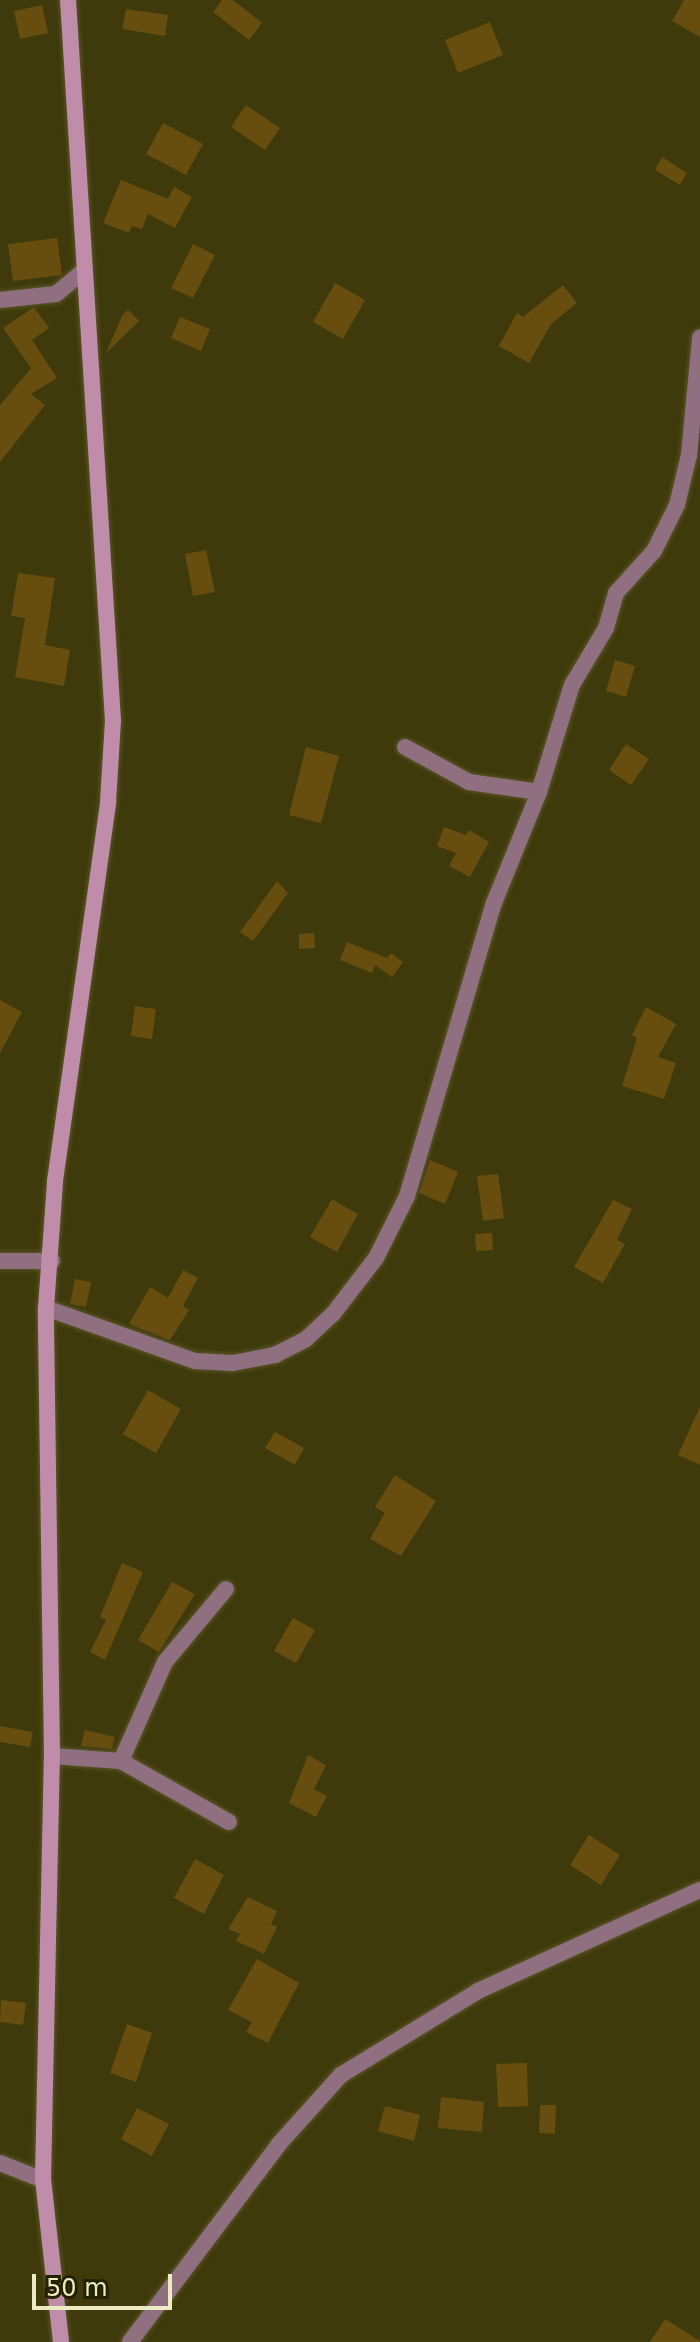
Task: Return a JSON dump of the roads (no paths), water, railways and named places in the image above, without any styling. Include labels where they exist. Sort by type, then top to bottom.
[{"type":"main road","points":[[61,2342],[43,2180],[52,1756],[46,1308],[57,1167],[108,802],[113,721],[104,526],[81,273],[68,0]]},
{"type":"street","points":[[0,300],[56,294],[81,273]]},
{"type":"street","points":[[46,1308],[195,1361],[233,1363],[275,1355],[306,1339],[333,1314],[376,1258],[407,1196],[490,918],[539,792],[572,685],[606,628],[616,593],[654,551],[677,505],[689,455],[700,338]]},
{"type":"street","points":[[405,747],[469,782],[539,792]]},
{"type":"street","points":[[0,1261],[52,1261]]},
{"type":"street","points":[[121,1761],[165,1662],[226,1589]]},
{"type":"street","points":[[52,1756],[121,1761],[229,1822]]},
{"type":"street","points":[[130,2342],[279,2144],[341,2075],[478,1991],[700,1890]]},
{"type":"street","points":[[0,2163],[43,2180]]}]
